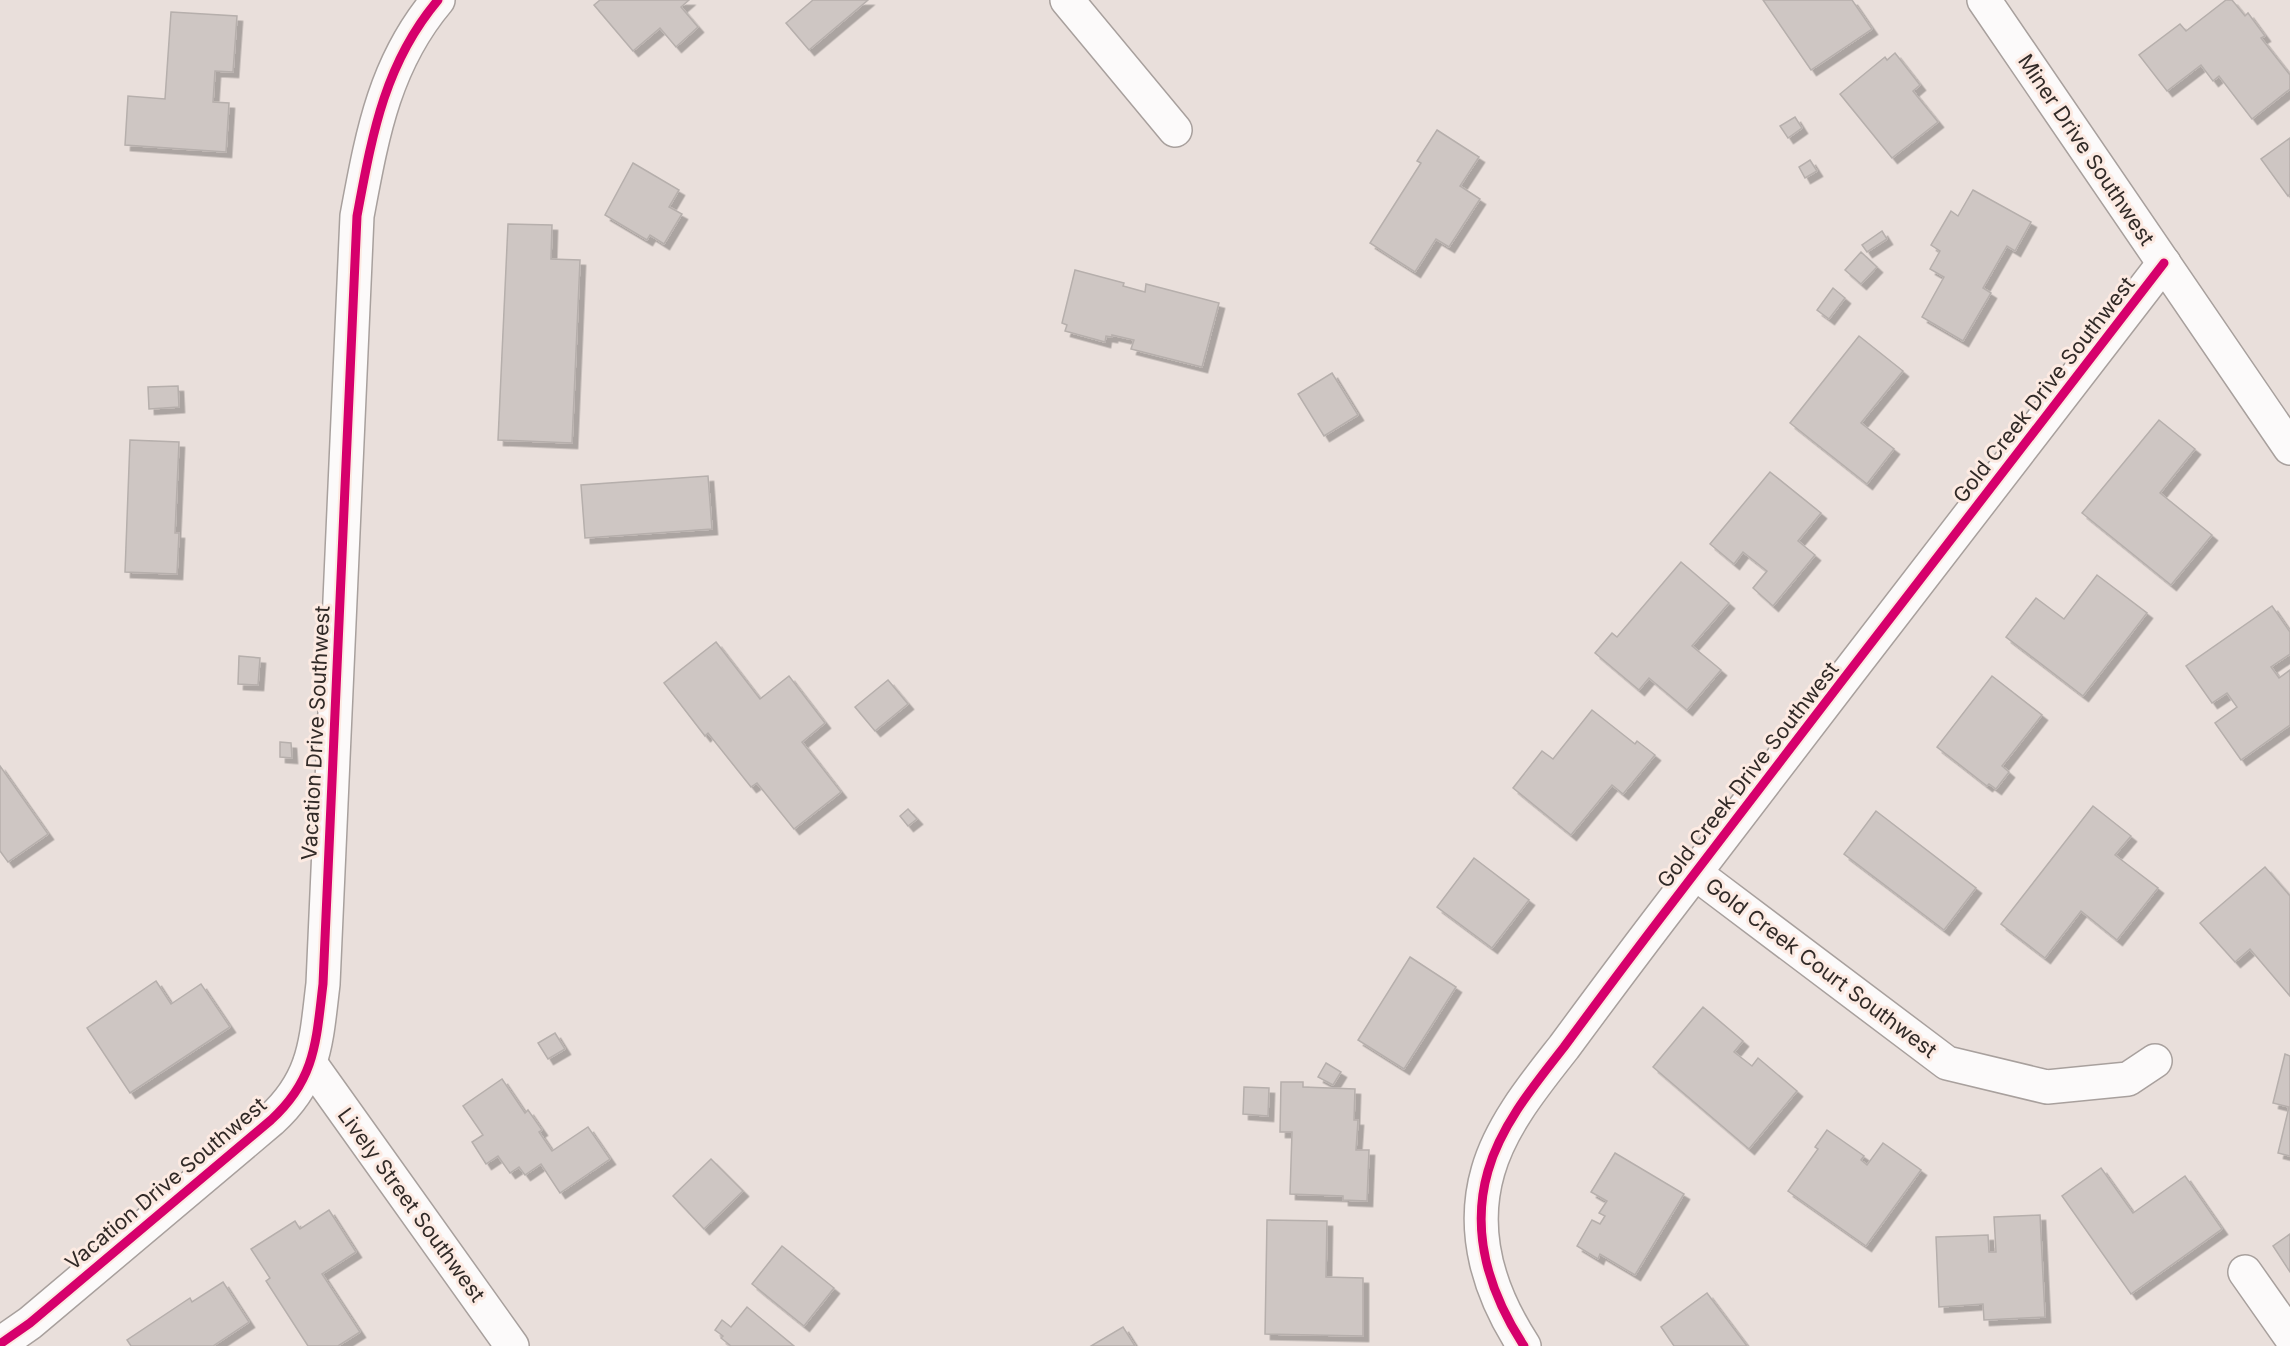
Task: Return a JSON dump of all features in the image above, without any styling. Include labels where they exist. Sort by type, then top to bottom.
[{"type":"street","name":"Vacation Drive Southwest","points":[[0,1344],[30,1323],[277,1115],[288,1104],[310,1063],[315,1044],[323,984],[357,216],[380,109],[404,48],[438,0]]},
{"type":"street","points":[[1068,0],[1175,130]]},
{"type":"street","name":"Miner Drive Southwest","points":[[1984,0],[2290,448]]},
{"type":"street","name":"Gold Creek Drive Southwest","points":[[1524,1346],[1510,1325],[1498,1299],[1483,1250],[1480,1213],[1488,1170],[1514,1113],[1695,873],[2164,263]]},
{"type":"street","name":"Gold Creek Court Southwest","points":[[1695,873],[1947,1063],[2048,1088],[2128,1078],[2155,1060]]},
{"type":"street","name":"Lively Street Southwest","points":[[310,1063],[512,1346]]},
{"type":"street","points":[[2245,1272],[2290,1336]]},
{"type":"building","points":[[600,0],[689,0],[681,7],[698,27],[676,47],[660,28],[633,51],[594,5]]},
{"type":"building","points":[[813,0],[868,0],[809,50],[786,23]]},
{"type":"building","points":[[1763,0],[1852,0],[1872,29],[1811,70]]},
{"type":"building","points":[[2226,0],[2232,0],[2245,16],[2248,13],[2265,36],[2261,38],[2290,75],[2290,89],[2252,119],[2219,76],[2213,81],[2201,65],[2167,91],[2139,55],[2180,24],[2186,31]]},
{"type":"building","points":[[171,12],[237,16],[233,72],[215,71],[213,102],[229,103],[226,152],[125,145],[128,96],[165,99]]},
{"type":"building","points":[[1895,53],[1920,85],[1913,91],[1938,122],[1892,158],[1840,94],[1885,57],[1887,60]]},
{"type":"building","points":[[1795,117],[1802,128],[1788,138],[1780,126]]},
{"type":"building","points":[[1437,130],[1479,157],[1460,186],[1480,199],[1449,247],[1436,239],[1415,272],[1370,243],[1421,163],[1417,161]]},
{"type":"building","points":[[2290,138],[2290,194],[2288,196],[2261,159]]},
{"type":"building","points":[[1810,160],[1817,171],[1805,178],[1799,167]]},
{"type":"building","points":[[633,163],[679,190],[669,207],[682,214],[664,244],[650,235],[647,240],[605,215]]},
{"type":"building","points":[[1973,190],[2031,222],[2015,251],[2007,246],[1983,288],[1991,293],[1963,341],[1922,317],[1944,277],[1930,269],[1940,251],[1931,245],[1951,211],[1958,216]]},
{"type":"building","points":[[508,224],[552,225],[551,259],[580,260],[572,443],[498,440]]},
{"type":"building","points":[[1882,231],[1887,239],[1867,252],[1862,245]]},
{"type":"building","points":[[1861,252],[1877,267],[1861,284],[1845,270]]},
{"type":"building","points":[[1075,270],[1124,283],[1123,286],[1145,292],[1146,284],[1219,303],[1202,367],[1131,349],[1134,340],[1112,335],[1112,337],[1106,336],[1105,342],[1065,331],[1067,325],[1062,323]]},
{"type":"building","points":[[1833,288],[1845,298],[1829,319],[1817,310]]},
{"type":"building","points":[[1859,336],[1903,371],[1861,423],[1894,449],[1867,484],[1790,423]]},
{"type":"building","points":[[1332,373],[1358,415],[1324,436],[1298,394]]},
{"type":"building","points":[[178,386],[179,407],[149,409],[148,387]]},
{"type":"building","points":[[2159,420],[2195,449],[2160,493],[2212,535],[2171,585],[2082,513]]},
{"type":"building","points":[[130,440],[179,442],[175,533],[179,533],[177,574],[125,572]]},
{"type":"building","points":[[1770,472],[1821,513],[1798,541],[1815,555],[1773,606],[1753,588],[1767,571],[1743,552],[1734,564],[1710,544]]},
{"type":"building","points":[[708,476],[712,529],[585,538],[581,485]]},
{"type":"building","points":[[1681,562],[1729,603],[1692,646],[1721,670],[1687,710],[1649,678],[1639,690],[1595,653],[1612,633],[1617,637]]},
{"type":"building","points":[[2097,575],[2147,613],[2083,696],[2006,637],[2036,598],[2064,619]]},
{"type":"building","points":[[2272,606],[2290,632],[2290,654],[2271,667],[2279,678],[2290,670],[2290,725],[2241,760],[2215,723],[2237,707],[2227,693],[2212,703],[2186,666]]},
{"type":"building","points":[[716,642],[760,699],[789,676],[825,723],[802,742],[841,792],[794,829],[757,783],[751,787],[708,733],[705,736],[664,683]]},
{"type":"building","points":[[239,656],[260,658],[258,685],[238,684]]},
{"type":"building","points":[[1992,676],[2042,715],[2002,766],[2009,772],[1996,789],[1989,784],[1987,786],[1937,747]]},
{"type":"building","points":[[888,680],[908,704],[875,731],[855,707]]},
{"type":"building","points":[[1592,710],[1635,744],[1637,741],[1655,755],[1623,794],[1612,785],[1571,835],[1513,788],[1542,751],[1553,759]]},
{"type":"building","points":[[280,742],[291,743],[292,758],[280,757]]},
{"type":"building","points":[[0,766],[48,834],[8,862],[0,851]]},
{"type":"building","points":[[2093,806],[2131,836],[2115,855],[2158,888],[2117,940],[2081,911],[2045,958],[2001,924]]},
{"type":"building","points":[[908,809],[917,819],[908,826],[900,816]]},
{"type":"building","points":[[1876,811],[1976,888],[1944,930],[1844,854]]},
{"type":"building","points":[[1474,858],[1529,900],[1492,948],[1437,907]]},
{"type":"building","points":[[2265,867],[2290,896],[2290,996],[2250,949],[2235,962],[2200,923]]},
{"type":"building","points":[[1410,957],[1456,987],[1404,1069],[1358,1040]]},
{"type":"building","points":[[156,981],[171,1004],[201,984],[230,1027],[130,1093],[87,1028]]},
{"type":"building","points":[[1703,1007],[1743,1041],[1734,1052],[1752,1066],[1758,1058],[1797,1091],[1749,1149],[1653,1067]]},
{"type":"building","points":[[555,1033],[565,1049],[548,1059],[538,1043]]},
{"type":"building","points":[[2285,1054],[2290,1056],[2290,1156],[2278,1153],[2289,1107],[2273,1103]]},
{"type":"building","points":[[1326,1063],[1341,1072],[1333,1085],[1318,1077]]},
{"type":"building","points":[[502,1079],[525,1113],[528,1110],[542,1130],[539,1132],[552,1151],[588,1127],[610,1159],[560,1193],[541,1164],[525,1175],[519,1167],[510,1173],[498,1156],[486,1164],[472,1142],[483,1135],[463,1106]]},
{"type":"building","points":[[1281,1082],[1303,1082],[1303,1087],[1355,1089],[1354,1120],[1358,1120],[1356,1150],[1369,1150],[1367,1201],[1343,1200],[1343,1196],[1290,1194],[1292,1132],[1280,1132]]},
{"type":"building","points":[[1244,1087],[1269,1088],[1268,1116],[1243,1114]]},
{"type":"building","points":[[1827,1130],[1864,1156],[1861,1160],[1867,1165],[1883,1143],[1921,1170],[1866,1246],[1788,1191],[1818,1149],[1815,1147]]},
{"type":"building","points":[[1615,1153],[1684,1194],[1635,1275],[1600,1254],[1598,1259],[1577,1246],[1592,1220],[1600,1224],[1605,1216],[1599,1213],[1607,1201],[1591,1192]]},
{"type":"building","points":[[711,1159],[743,1191],[704,1229],[673,1196]]},
{"type":"building","points":[[2101,1168],[2133,1213],[2185,1176],[2222,1229],[2131,1294],[2062,1196]]},
{"type":"building","points":[[329,1210],[356,1252],[322,1274],[360,1332],[338,1346],[308,1346],[266,1281],[270,1278],[251,1249],[295,1221],[300,1229]]},
{"type":"building","points":[[2040,1215],[2045,1317],[1984,1320],[1983,1304],[1939,1307],[1936,1237],[1988,1235],[1989,1252],[1996,1252],[1994,1217]]},
{"type":"building","points":[[1267,1220],[1327,1221],[1326,1277],[1363,1278],[1363,1336],[1265,1334]]},
{"type":"building","points":[[2290,1234],[2290,1272],[2273,1246]]},
{"type":"building","points":[[782,1246],[834,1288],[804,1326],[752,1284]]},
{"type":"building","points":[[223,1282],[249,1322],[213,1346],[131,1346],[127,1340],[190,1298],[192,1302]]},
{"type":"building","points":[[1707,1293],[1747,1346],[1674,1346],[1661,1327]]},
{"type":"building","points":[[747,1307],[794,1346],[731,1346],[721,1338],[723,1336],[715,1330],[722,1320],[731,1327]]},
{"type":"building","points":[[1123,1327],[1135,1346],[1091,1346]]},
{"type":"cycle path","points":[[0,1344],[30,1323],[271,1120],[286,1105],[297,1089],[311,1058],[323,984],[357,216],[375,129],[393,75],[420,24],[438,0]]},
{"type":"cycle path","points":[[1524,1346],[1493,1284],[1486,1262],[1481,1217],[1488,1171],[1510,1121],[1635,952],[2164,263]]}]
